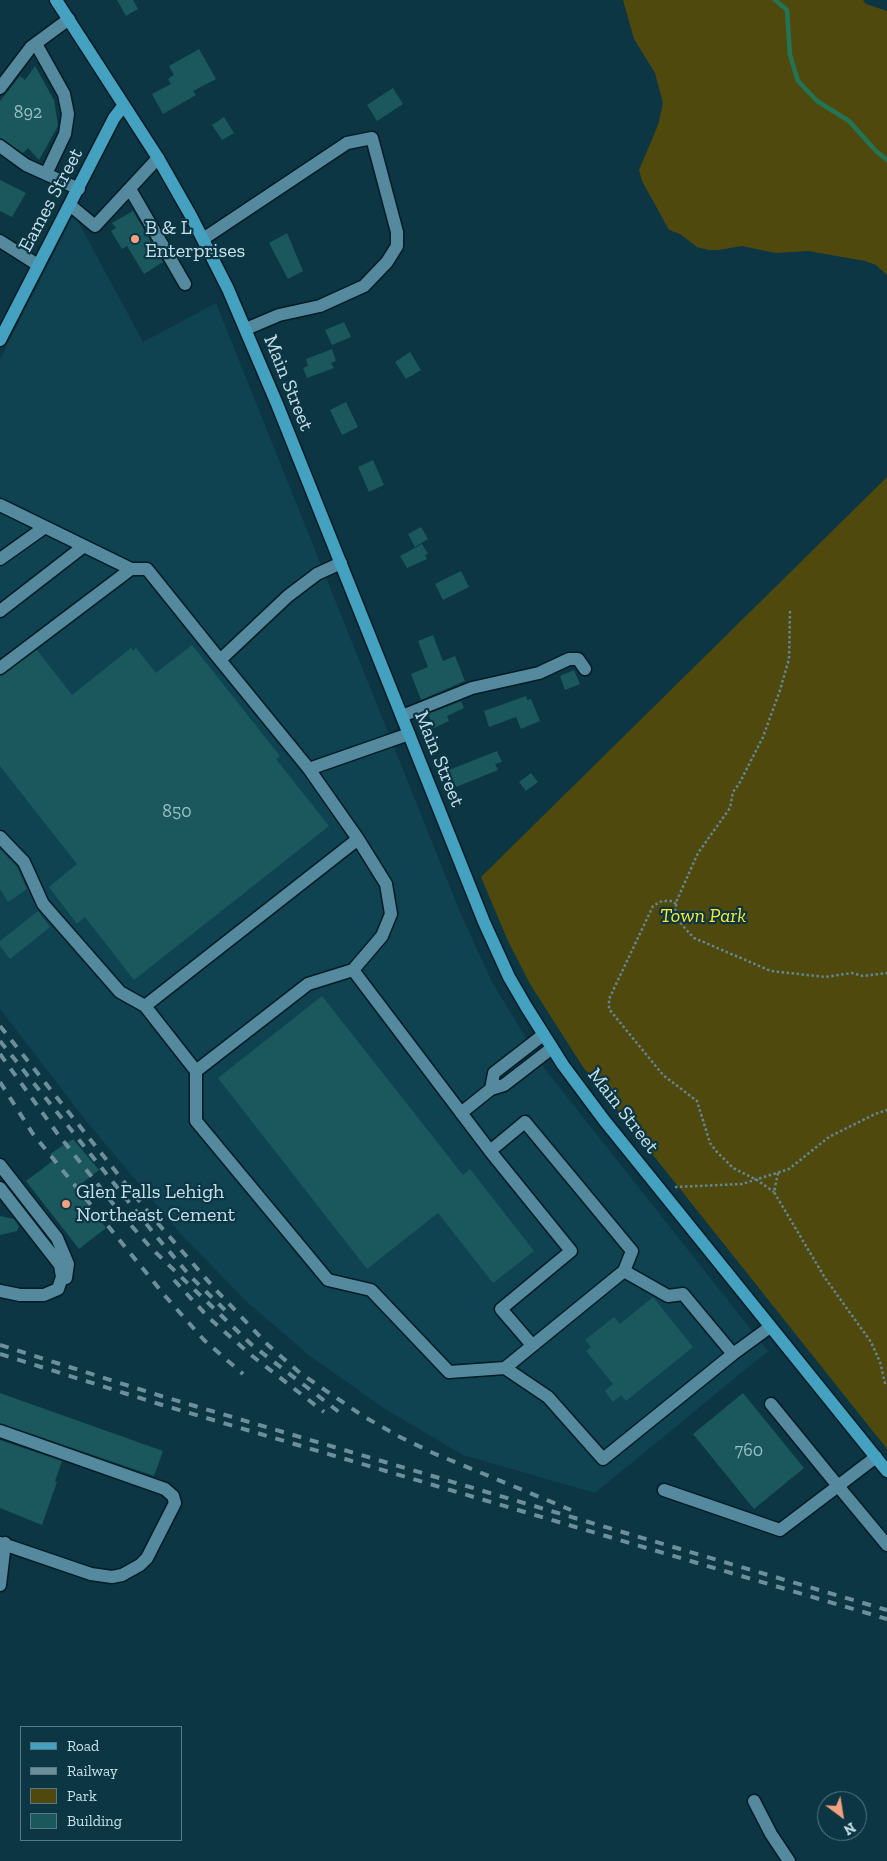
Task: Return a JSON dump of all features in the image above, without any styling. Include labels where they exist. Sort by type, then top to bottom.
[{"type":"main road","name":"Main Street","points":[[56,0],[158,158],[203,239],[246,329],[496,950],[509,977],[543,1035],[604,1120],[887,1471]]},
{"type":"main road","name":"Eames Street","points":[[0,340],[114,118],[124,105]]},
{"type":"lane","points":[[0,88],[36,44],[69,19]]},
{"type":"lane","points":[[36,44],[64,94],[68,114],[65,134],[46,174]]},
{"type":"lane","points":[[203,239],[347,143],[372,138],[379,158],[397,232],[397,246],[387,262],[364,286],[320,306],[279,315],[246,329]]},
{"type":"lane","points":[[0,146],[22,163],[79,189]]},
{"type":"lane","points":[[70,205],[96,226],[158,158]]},
{"type":"lane","points":[[130,189],[185,284]]},
{"type":"lane","points":[[0,241],[38,265]]},
{"type":"lane","points":[[0,505],[131,569],[147,569],[310,769],[386,884],[391,914],[382,936],[354,970],[308,984],[196,1071]]},
{"type":"lane","points":[[0,559],[45,527]]},
{"type":"lane","points":[[0,611],[84,546]]},
{"type":"lane","points":[[220,660],[288,596],[317,574],[341,563]]},
{"type":"lane","points":[[0,668],[131,569]]},
{"type":"lane","points":[[402,716],[472,688],[539,673],[569,659],[578,659],[585,669]]},
{"type":"lane","points":[[310,769],[409,734]]},
{"type":"lane","points":[[0,837],[24,862],[43,904],[120,992],[145,1006],[196,1071],[196,1121],[328,1280],[372,1290],[450,1372],[505,1368],[624,1271],[632,1251],[525,1122],[490,1151]]},
{"type":"lane","points":[[145,1006],[358,839]]},
{"type":"lane","points":[[354,970],[460,1113],[572,1251],[501,1309],[532,1345]]},
{"type":"lane","points":[[491,1089],[494,1073],[543,1035]]},
{"type":"lane","points":[[460,1113],[491,1089],[504,1085],[552,1048]]},
{"type":"lane","points":[[0,1165],[48,1225],[64,1252],[68,1271],[58,1289],[36,1296],[13,1295],[0,1291]]},
{"type":"lane","points":[[0,1188],[60,1264],[62,1277],[58,1289]]},
{"type":"lane","points":[[624,1271],[668,1296],[682,1294],[733,1354]]},
{"type":"lane","points":[[505,1368],[548,1398],[603,1459],[733,1354],[770,1327]]},
{"type":"lane","points":[[771,1404],[887,1545]]},
{"type":"lane","points":[[0,1432],[165,1489],[173,1496],[175,1503],[147,1558],[140,1565],[122,1575],[101,1576],[91,1574],[2,1543],[0,1585]]},
{"type":"lane","points":[[664,1490],[780,1530],[876,1457]]},
{"type":"lane","points":[[754,1802],[771,1834],[789,1861]]},
{"type":"path","points":[[790,611],[789,659],[763,737],[733,792],[730,808],[698,853],[676,904],[677,917],[694,938],[771,971],[825,977],[852,973],[863,976],[887,973]]},
{"type":"path","points":[[676,904],[672,901],[662,901],[653,906],[645,919],[609,999],[609,1008],[663,1075],[697,1101],[710,1143],[716,1151],[733,1168],[757,1180],[774,1192],[825,1278],[871,1342],[880,1362],[885,1383],[887,1381]]},
{"type":"path","points":[[659,1188],[742,1184],[778,1173],[789,1169],[828,1137],[887,1110]]},
{"type":"path","points":[[774,1192],[778,1173]]},
{"type":"shaded area","points":[[74,214],[143,342],[216,303],[460,912],[492,982],[545,1069],[768,1351],[595,1493],[463,1455],[385,1409],[310,1356],[246,1301],[179,1232],[87,1122],[0,1009],[0,359]]},
{"type":"green space","points":[[623,0],[863,0],[866,4],[887,11],[887,275],[876,265],[865,261],[808,251],[775,253],[742,246],[708,250],[697,247],[680,234],[669,230],[642,181],[639,170],[658,125],[663,103],[655,73],[634,39]]},
{"type":"green space","name":"Town Park","points":[[887,477],[887,1449],[583,1067],[530,984],[508,941],[481,877]]},
{"type":"building","points":[[117,0],[133,0],[138,9],[126,16]]},
{"type":"building","points":[[199,49],[216,79],[193,91],[196,95],[163,114],[152,94],[171,84],[168,79],[174,75],[169,66]]},
{"type":"building","points":[[35,66],[54,100],[58,126],[39,160],[28,148],[23,153],[0,138],[0,101],[20,76],[25,80]]},
{"type":"building","points":[[393,88],[403,104],[377,121],[367,105]]},
{"type":"building","points":[[224,117],[234,133],[222,140],[212,125]]},
{"type":"building","points":[[0,180],[26,193],[12,217],[0,211]]},
{"type":"building","name":"B & L Enterprises","points":[[133,211],[163,262],[144,274],[127,246],[122,249],[111,231],[116,228],[112,223]]},
{"type":"building","points":[[287,233],[303,271],[288,279],[269,243]]},
{"type":"building","points":[[344,322],[351,337],[332,345],[325,330]]},
{"type":"building","points":[[332,349],[336,361],[331,363],[334,368],[307,378],[303,368],[308,366],[306,359]]},
{"type":"building","points":[[410,352],[421,370],[406,379],[395,362]]},
{"type":"building","points":[[346,402],[358,427],[342,435],[330,410]]},
{"type":"building","points":[[373,460],[384,485],[369,492],[358,467]]},
{"type":"building","points":[[421,527],[428,539],[415,547],[408,534]]},
{"type":"building","points":[[422,544],[428,554],[425,555],[427,559],[407,568],[400,556]]},
{"type":"building","points":[[461,571],[469,587],[443,600],[435,584]]},
{"type":"building","points":[[433,635],[443,661],[455,656],[465,681],[421,700],[411,674],[428,667],[418,641]]},
{"type":"building","points":[[192,645],[280,756],[276,759],[329,826],[134,980],[85,917],[77,924],[49,887],[77,864],[0,766],[0,676],[37,650],[72,695],[131,648],[133,651],[136,648],[156,673]]},
{"type":"building","points":[[574,670],[580,684],[565,690],[560,676]]},
{"type":"building","points":[[526,696],[527,700],[531,699],[540,721],[521,729],[516,717],[489,727],[484,711]]},
{"type":"building","points":[[461,701],[464,708],[447,716],[449,721],[434,728],[428,714]]},
{"type":"building","points":[[497,751],[502,762],[495,764],[498,770],[456,787],[449,770]]},
{"type":"building","points":[[531,773],[538,782],[526,791],[519,782]]},
{"type":"building","points":[[0,849],[17,867],[27,889],[8,902],[0,889]]},
{"type":"building","points":[[38,911],[50,927],[10,959],[0,946],[0,941]]},
{"type":"building","points":[[322,996],[463,1175],[470,1169],[534,1251],[493,1283],[438,1213],[367,1269],[218,1078]]},
{"type":"building","name":"Glen Falls Lehigh Northeast Cement","points":[[73,1139],[99,1170],[76,1188],[106,1228],[79,1249],[26,1181],[54,1160],[50,1154]]},
{"type":"building","points":[[0,1216],[14,1219],[19,1226],[17,1231],[0,1235]]},
{"type":"building","points":[[653,1297],[693,1347],[626,1401],[621,1395],[613,1402],[605,1391],[613,1384],[586,1351],[591,1347],[585,1340],[614,1317],[620,1324]]},
{"type":"building","points":[[0,1393],[163,1451],[154,1476],[0,1423]]},
{"type":"building","points":[[743,1393],[804,1468],[754,1509],[693,1434]]},
{"type":"building","points":[[0,1440],[62,1461],[42,1525],[0,1508]]},
{"type":"waterway","points":[[775,0],[787,10],[790,55],[798,81],[817,101],[849,121],[876,151],[887,160]]},
{"type":"railway","points":[[0,1026],[148,1212],[215,1289],[268,1345],[300,1373],[363,1416],[398,1436],[433,1453],[571,1510]]},
{"type":"railway","points":[[0,1041],[156,1236],[191,1277],[228,1313]]},
{"type":"railway","points":[[0,1054],[57,1133],[122,1215],[151,1248],[252,1345],[339,1412]]},
{"type":"railway","points":[[0,1082],[33,1134],[166,1297],[204,1340],[243,1374]]},
{"type":"railway","points":[[174,1280],[209,1318],[251,1355],[324,1412]]},
{"type":"railway","points":[[0,1345],[161,1396],[887,1610]]},
{"type":"railway","points":[[0,1354],[159,1404],[887,1619]]},
{"type":"place","name":"B & L Enterprises","points":[[135,239]]},
{"type":"place","name":"Glen Falls Lehigh Northeast Cement","points":[[66,1204]]}]
